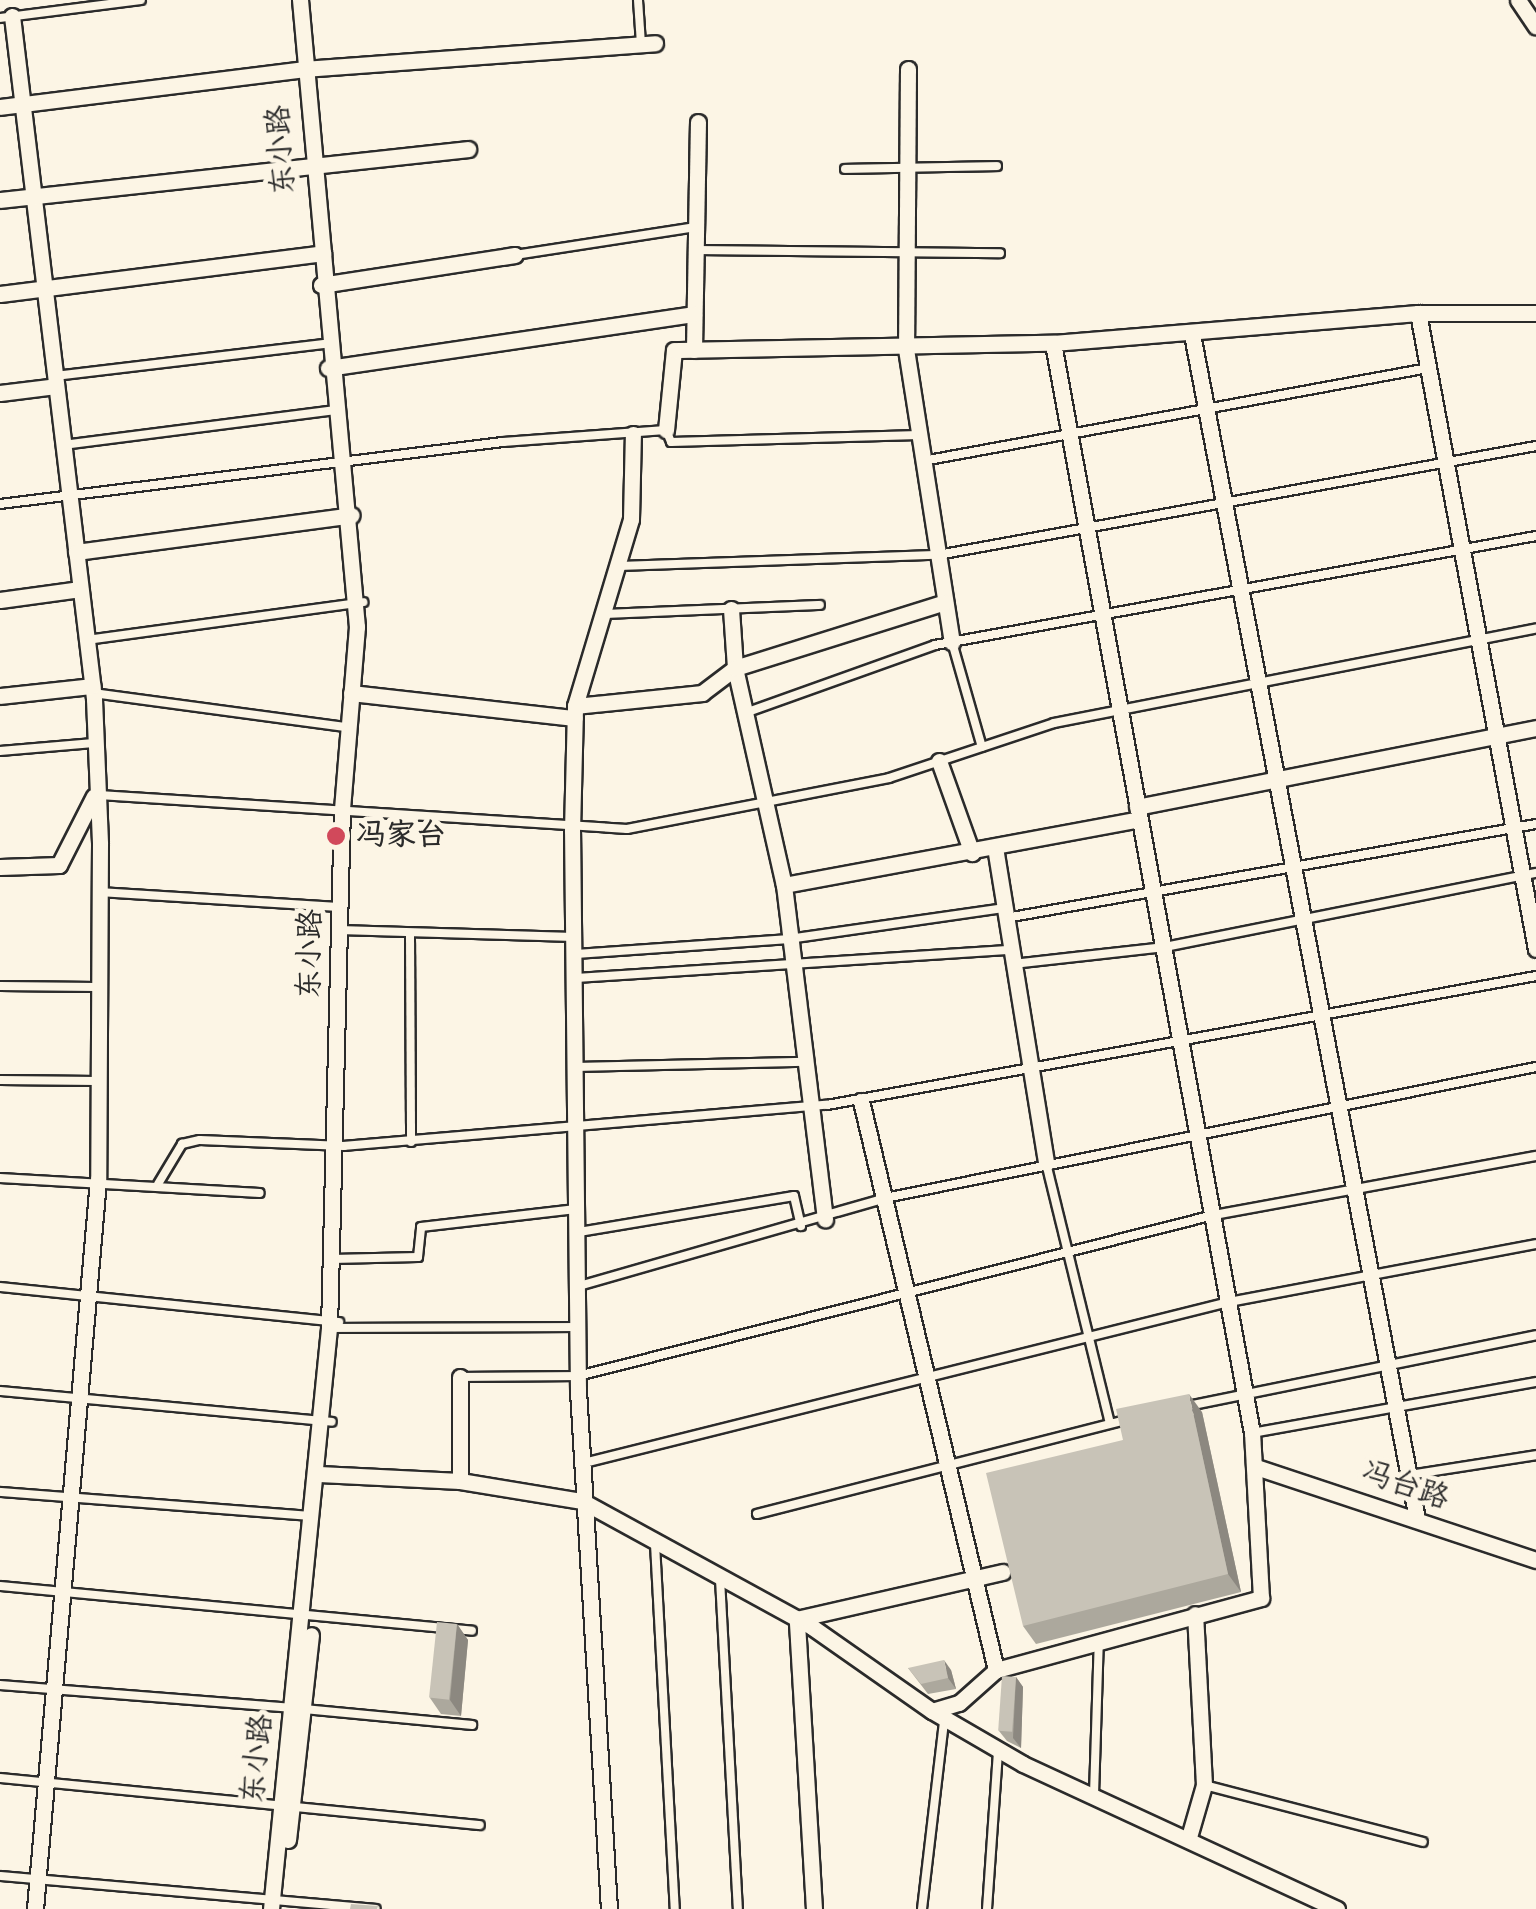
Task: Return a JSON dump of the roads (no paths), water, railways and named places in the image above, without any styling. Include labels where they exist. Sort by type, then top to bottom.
[{"type":"street","name":"东小路","points":[[276,1905],[324,1475],[334,1325],[345,809],[359,603],[331,367],[300,0]]},
{"type":"street","name":"东小路","points":[[308,0],[308,69]]},
{"type":"street","points":[[1518,0],[1536,27]]},
{"type":"street","points":[[6,17],[21,104],[92,690],[98,892],[98,1180],[35,1909]]},
{"type":"street","points":[[0,107],[308,69],[648,44]]},
{"type":"street","points":[[908,68],[906,349],[952,642]]},
{"type":"street","points":[[694,350],[698,122]]},
{"type":"street","points":[[0,200],[468,149]]},
{"type":"street","points":[[0,294],[322,253]]},
{"type":"street","points":[[324,284],[515,255]]},
{"type":"street","points":[[666,430],[674,350],[1053,344],[1418,313],[1536,313]]},
{"type":"street","points":[[1418,313],[1515,828],[1530,874],[1536,949]]},
{"type":"street","points":[[331,367],[694,314]]},
{"type":"street","points":[[1192,334],[1417,1519]]},
{"type":"street","points":[[938,1717],[996,1670],[1099,1638],[1261,1598],[1252,1433],[1200,1130],[1053,344]]},
{"type":"street","points":[[0,394],[55,381]]},
{"type":"street","points":[[608,1909],[580,1464],[580,1129],[572,830],[575,712],[598,614],[632,520],[634,434]]},
{"type":"street","points":[[76,552],[349,516]]},
{"type":"street","points":[[0,600],[80,589]]},
{"type":"street","points":[[354,693],[575,712],[702,693],[734,668],[946,602]]},
{"type":"street","points":[[731,609],[734,668],[784,885],[806,1107],[825,1220]]},
{"type":"street","points":[[0,696],[92,690]]},
{"type":"street","points":[[784,885],[972,853],[1276,776],[1536,728]]},
{"type":"street","points":[[938,761],[972,853]]},
{"type":"street","points":[[0,867],[58,865],[95,794]]},
{"type":"street","points":[[995,847],[1046,1163]]},
{"type":"street","points":[[861,1100],[879,1202],[996,1670]]},
{"type":"street","points":[[460,1378],[460,1481]]},
{"type":"street","name":"冯台路","points":[[1256,1467],[1536,1560]]},
{"type":"street","points":[[324,1475],[460,1481],[582,1502],[720,1574],[797,1620],[938,1717],[998,1750],[1337,1909]]},
{"type":"street","name":"东小路","points":[[308,1614],[314,1516],[324,1475]]},
{"type":"street","points":[[797,1620],[1003,1572]]},
{"type":"street","points":[[1189,1838],[1204,1786],[1195,1614]]},
{"type":"street","points":[[797,1620],[814,1909]]},
{"type":"lane","points":[[6,17],[141,0]]},
{"type":"lane","points":[[638,0],[648,44]]},
{"type":"lane","points":[[846,169],[998,166]]},
{"type":"lane","points":[[515,255],[696,227]]},
{"type":"lane","points":[[696,250],[1000,253]]},
{"type":"lane","points":[[55,381],[329,343]]},
{"type":"lane","points":[[923,461],[1428,368]]},
{"type":"lane","points":[[63,444],[336,410]]},
{"type":"lane","points":[[0,504],[342,461],[666,430],[671,442],[919,434]]},
{"type":"lane","points":[[615,566],[938,555],[1536,446]]},
{"type":"lane","points":[[746,713],[952,642],[1536,536]]},
{"type":"lane","points":[[86,640],[359,603]]},
{"type":"lane","points":[[598,614],[820,605]]},
{"type":"lane","points":[[95,794],[345,809],[572,830],[767,804],[1119,710],[1536,628]]},
{"type":"lane","points":[[952,642],[982,747]]},
{"type":"lane","points":[[92,690],[351,728]]},
{"type":"lane","points":[[0,751],[94,743]]},
{"type":"lane","points":[[342,930],[575,945],[789,939],[1155,898],[1536,824]]},
{"type":"lane","points":[[576,978],[1165,948],[1530,874]]},
{"type":"lane","points":[[98,892],[342,908]]},
{"type":"lane","points":[[410,936],[411,1142]]},
{"type":"lane","points":[[158,1184],[182,1144],[340,1146],[411,1142],[806,1107],[1184,1046],[1536,976]]},
{"type":"lane","points":[[0,986],[96,988]]},
{"type":"lane","points":[[579,1067],[802,1062]]},
{"type":"lane","points":[[579,1286],[879,1202],[1046,1163],[1338,1102],[1536,1067]]},
{"type":"lane","points":[[0,1080],[96,1082]]},
{"type":"lane","points":[[460,1378],[578,1376],[1214,1215],[1536,1156]]},
{"type":"lane","points":[[1046,1163],[1110,1424]]},
{"type":"lane","points":[[0,1178],[98,1180],[260,1193]]},
{"type":"lane","points":[[579,1232],[794,1196],[802,1226]]},
{"type":"lane","points":[[337,1259],[418,1257],[420,1228],[485,1222],[484,1214],[580,1209]]},
{"type":"lane","points":[[580,1464],[1230,1302],[1536,1244]]},
{"type":"lane","points":[[0,1287],[334,1325],[578,1327]]},
{"type":"lane","points":[[1168,1410],[1536,1336]]},
{"type":"lane","points":[[1252,1433],[1536,1382]]},
{"type":"lane","points":[[0,1391],[327,1422]]},
{"type":"lane","points":[[757,1514],[1148,1415]]},
{"type":"lane","points":[[1409,1475],[1536,1455]]},
{"type":"lane","points":[[0,1492],[314,1516]]},
{"type":"lane","points":[[655,1538],[675,1909]]},
{"type":"lane","points":[[720,1574],[738,1909]]},
{"type":"lane","points":[[0,1586],[472,1631]]},
{"type":"lane","points":[[1094,1795],[1099,1638]]},
{"type":"lane","points":[[0,1686],[472,1725]]},
{"type":"lane","points":[[922,1909],[938,1717]]},
{"type":"lane","points":[[987,1909],[998,1750]]},
{"type":"lane","points":[[0,1778],[480,1824]]},
{"type":"lane","points":[[1204,1786],[1422,1842]]},
{"type":"lane","points":[[0,1876],[276,1905],[376,1909]]},
{"type":"place","name":"冯家台","points":[[336,836]]}]
